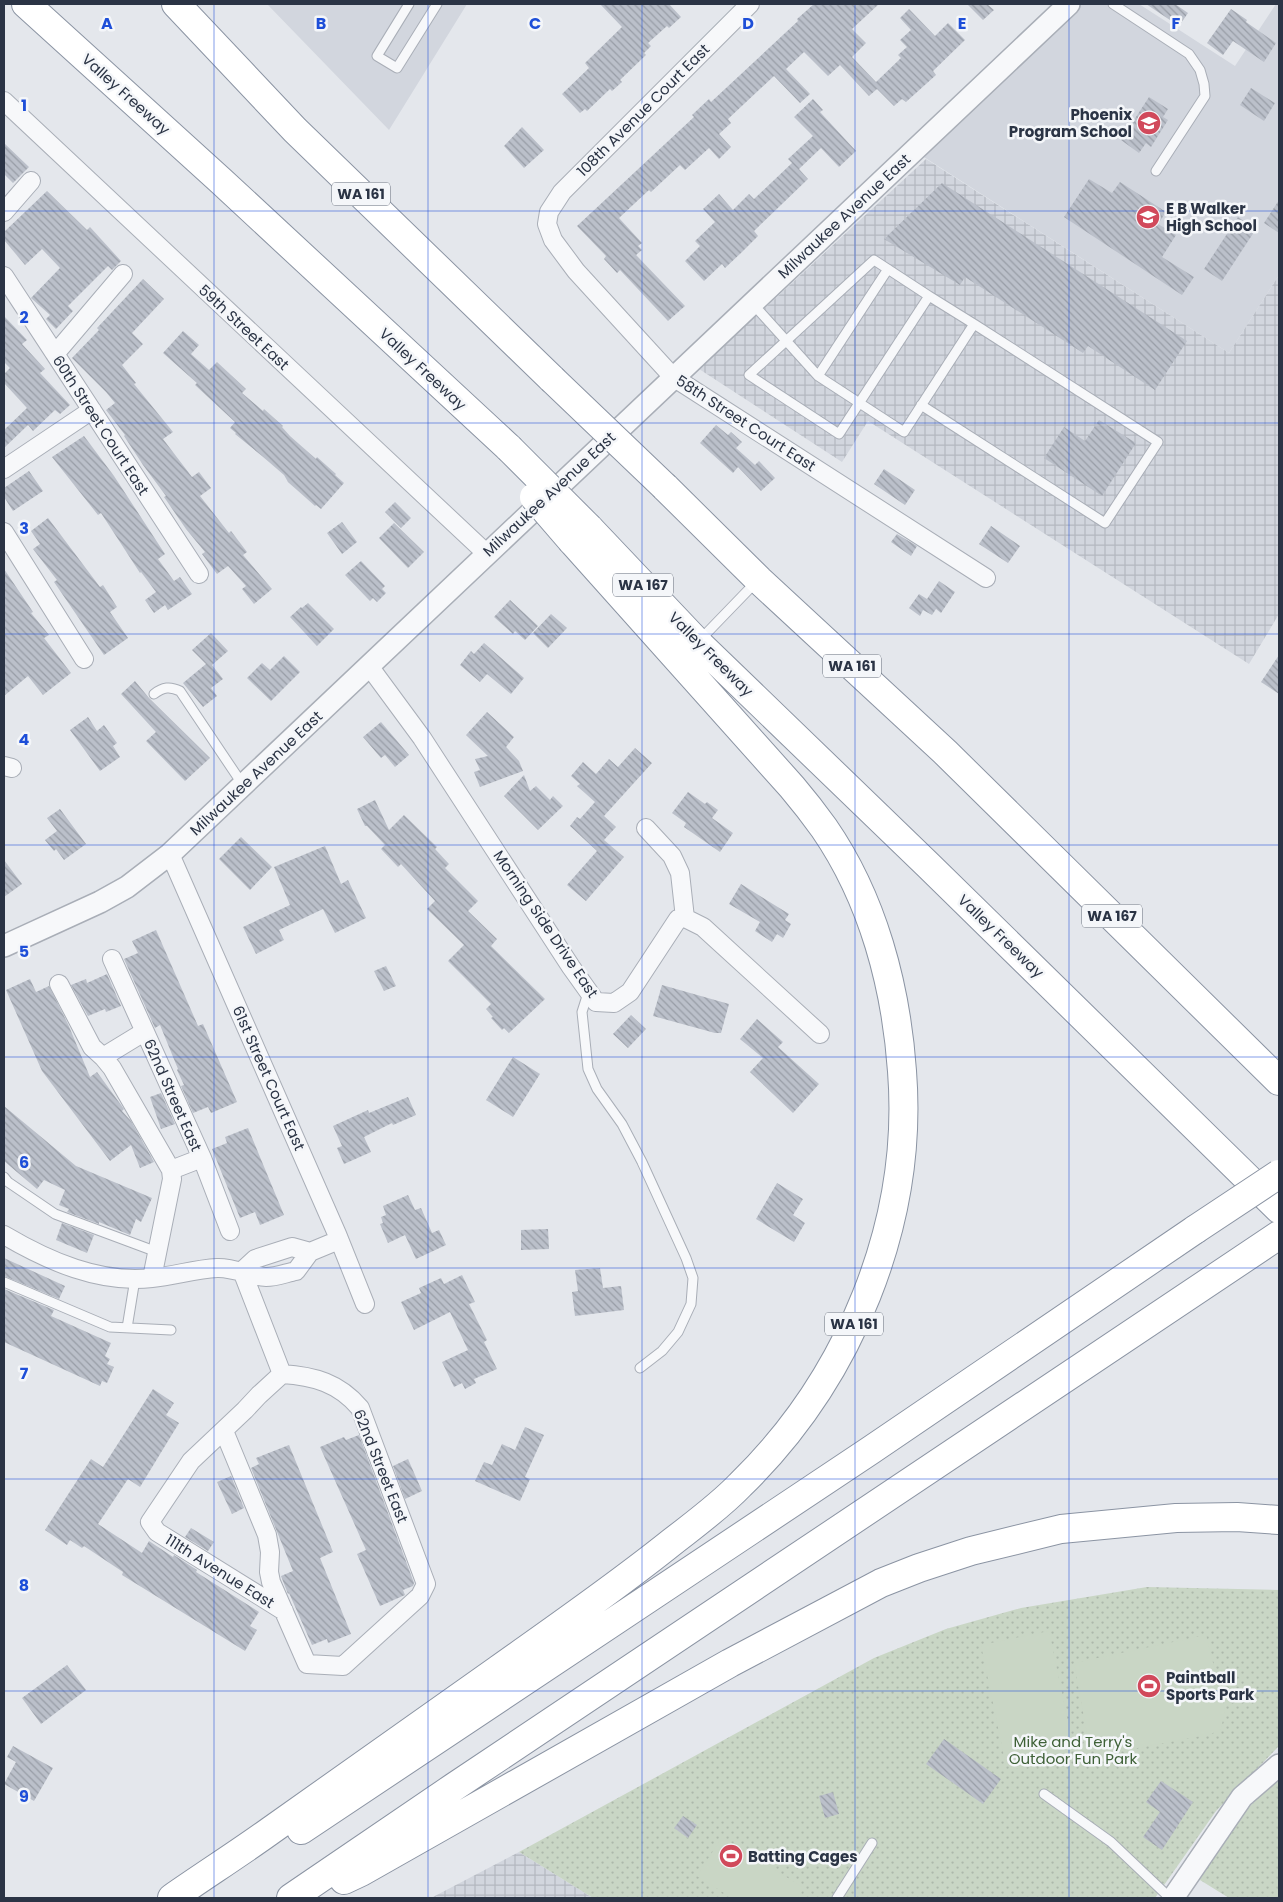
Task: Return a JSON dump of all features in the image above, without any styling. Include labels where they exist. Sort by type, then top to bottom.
[{"type":"highway","name":"Valley Freeway","points":[[26,4],[214,174],[396,344],[505,454],[580,534],[698,643],[930,866],[1279,1209]]},
{"type":"highway","name":"WA 161","points":[[176,4],[295,130],[759,580],[945,752],[1121,920],[1279,1064]]},
{"type":"highway","name":"WA 161","points":[[172,1898],[569,1621],[641,1567],[741,1485],[804,1410],[839,1355],[871,1285],[889,1226],[903,1144],[905,1099],[901,1053],[895,1009],[875,930],[848,868],[825,829],[792,787],[580,534]]},
{"type":"highway","name":"WA 167","points":[[945,752],[1279,1081]]},
{"type":"highway","points":[[198,1898],[822,1484],[1196,1228],[1279,1174]]},
{"type":"highway","points":[[291,1898],[529,1736],[1279,1235]]},
{"type":"highway","points":[[304,1898],[361,1872],[730,1663],[881,1583],[919,1568],[971,1551],[1062,1529],[1176,1518],[1237,1517],[1279,1520]]},
{"type":"street","name":"108th Avenue Court East","points":[[548,224],[549,212],[562,192],[750,4]]},
{"type":"street","name":"Milwaukee Avenue East","points":[[4,946],[100,902],[127,887],[170,854],[1068,4]]},
{"type":"street","name":"59th Street East","points":[[4,101],[486,553]]},
{"type":"street","points":[[4,212],[31,180]]},
{"type":"street","name":"58th Street Court East","points":[[548,224],[553,240],[576,271],[673,377],[986,578]]},
{"type":"street","points":[[55,354],[122,274]]},
{"type":"street","name":"60th Street Court East","points":[[4,276],[199,574]]},
{"type":"street","points":[[4,469],[92,410]]},
{"type":"street","points":[[4,532],[84,659]]},
{"type":"street","name":"Morning Side Drive East","points":[[369,666],[427,745],[588,993],[596,1002],[614,1003],[630,992],[678,919],[685,918]]},
{"type":"street","points":[[646,828],[672,856],[680,873],[685,918],[703,927],[820,1034]]},
{"type":"street","name":"61st Street Court East","points":[[170,854],[339,1240],[365,1304]]},
{"type":"street","name":"62nd Street East","points":[[112,959],[202,1158],[230,1231]]},
{"type":"street","points":[[59,984],[92,1046],[112,1068],[171,1170],[172,1179],[157,1252],[144,1279]]},
{"type":"street","name":"62nd Street East","points":[[103,1057],[144,1032]]},
{"type":"street","name":"62nd Street East","points":[[171,1170],[202,1158]]},
{"type":"street","points":[[4,1235],[31,1250],[79,1269],[112,1277],[144,1279],[218,1268],[242,1271],[256,1259],[275,1264],[292,1248],[310,1252],[339,1240]]},
{"type":"street","points":[[242,1271],[282,1374]]},
{"type":"street","name":"62nd Street East","points":[[282,1374],[304,1376],[334,1386],[349,1395],[360,1408],[426,1584],[420,1596],[343,1666],[307,1664],[284,1611]]},
{"type":"street","name":"111th Avenue East","points":[[282,1374],[191,1461],[150,1522],[157,1532],[284,1611]]},
{"type":"street","points":[[224,1431],[267,1535],[270,1552],[269,1572],[271,1582],[284,1611]]},
{"type":"street","points":[[1172,1898],[1242,1797],[1279,1765]]},
{"type":"lane","points":[[409,4],[377,56],[397,68],[438,4]]},
{"type":"lane","points":[[1113,4],[1189,54],[1200,70],[1204,84],[1205,96],[1156,171]]},
{"type":"lane","points":[[921,405],[1106,523],[1158,442],[874,260],[750,375],[839,434],[929,296]]},
{"type":"lane","points":[[818,376],[888,269]]},
{"type":"lane","points":[[752,303],[818,376],[904,432],[974,324]]},
{"type":"lane","points":[[698,643],[759,580]]},
{"type":"lane","points":[[154,694],[167,687],[180,692],[243,785]]},
{"type":"lane","points":[[588,993],[582,1012],[588,1069],[597,1089],[622,1124],[642,1162],[686,1258],[693,1278],[691,1304],[678,1332],[662,1351],[640,1368]]},
{"type":"lane","points":[[4,1177],[8,1182],[55,1214],[157,1252]]},
{"type":"lane","points":[[127,1328],[144,1279]]},
{"type":"lane","points":[[4,1282],[110,1327],[171,1330]]},
{"type":"lane","points":[[1044,1794],[1111,1842],[1172,1898]]},
{"type":"lane","points":[[837,1898],[872,1843]]},
{"type":"shaded area","points":[[267,4],[467,4],[389,130]]},
{"type":"shaded area","name":"E B Walker High School","points":[[1069,4],[1139,4],[1235,66],[1276,4],[1279,4],[1279,275],[1229,353],[913,150]]},
{"type":"shaded area","points":[[926,159],[1229,353],[1279,275],[1279,614],[1249,664],[868,421],[842,462],[699,369]]},
{"type":"shaded area","points":[[519,1852],[593,1898],[431,1898]]},
{"type":"green space","name":"Mike and Terry's Outdoor Fun Park","points":[[1147,1587],[1279,1590],[1279,1746],[1216,1811],[1155,1898],[593,1898],[519,1852],[874,1658],[946,1629],[1021,1608]]},
{"type":"green space","points":[[1049,1631],[1073,1746],[1064,1760],[1018,1769],[1005,1761],[981,1645]]},
{"type":"green space","name":"Paintball Sports Park","points":[[1206,1635],[1225,1710],[1221,1729],[1211,1734],[1101,1755],[1088,1739],[1074,1663]]},
{"type":"green space","points":[[1279,1777],[1279,1898],[1229,1898],[1200,1880],[1225,1838],[1256,1800]]},
{"type":"green space","name":"Batting Cages","points":[[722,1837],[804,1888],[798,1898],[732,1898],[697,1876]]},
{"type":"building","points":[[600,4],[669,4],[681,17],[669,28],[667,26],[648,43],[651,46],[644,53],[646,55],[620,80],[622,82],[612,91],[610,89],[587,111],[585,109],[580,113],[562,94],[589,68],[585,63],[622,27]]},
{"type":"building","points":[[814,4],[879,4],[852,29],[866,43],[852,57],[876,82],[901,58],[898,55],[907,47],[900,40],[911,30],[900,18],[909,9],[935,36],[948,23],[965,40],[933,71],[936,75],[906,102],[902,99],[894,106],[877,89],[869,96],[840,65],[828,76],[804,52],[786,69],[810,94],[800,103],[774,76],[728,119],[731,123],[719,134],[731,147],[719,159],[709,148],[685,170],[680,165],[619,218],[642,243],[638,246],[642,250],[636,255],[685,306],[668,321],[620,270],[617,273],[604,259],[606,256],[577,226],[694,117],[692,115],[709,99],[711,102]]},
{"type":"building","points":[[967,4],[987,4],[994,10],[983,20]]},
{"type":"building","points":[[1146,4],[1175,4],[1188,13],[1179,26]]},
{"type":"building","points":[[1231,9],[1276,43],[1264,62],[1233,41],[1223,55],[1207,43]]},
{"type":"building","points":[[1251,88],[1275,103],[1264,121],[1240,105]]},
{"type":"building","points":[[1149,97],[1168,109],[1163,117],[1168,120],[1151,147],[1146,143],[1139,153],[1121,140]]},
{"type":"building","points":[[813,99],[823,110],[820,112],[856,151],[839,167],[821,148],[799,169],[808,179],[754,231],[758,236],[725,268],[722,264],[704,281],[685,261],[700,246],[695,241],[715,222],[703,209],[719,194],[733,210],[749,194],[754,199],[792,163],[788,159],[813,136],[794,117]]},
{"type":"building","points":[[522,127],[544,150],[524,168],[504,146]]},
{"type":"building","points":[[4,143],[29,167],[13,183],[4,174]]},
{"type":"building","points":[[1089,179],[1112,193],[1120,182],[1166,212],[1158,224],[1176,235],[1162,257],[1194,277],[1182,295],[1064,217]]},
{"type":"building","points":[[942,183],[1187,341],[1155,390],[1088,346],[1083,353],[965,277],[960,285],[884,239]]},
{"type":"building","points":[[47,191],[87,230],[90,227],[121,261],[112,270],[108,266],[68,306],[73,311],[56,329],[46,319],[50,315],[31,298],[60,268],[42,249],[25,265],[4,240],[4,232]]},
{"type":"building","points":[[1279,200],[1279,233],[1264,223]]},
{"type":"building","points":[[1238,217],[1256,229],[1222,281],[1204,269]]},
{"type":"building","points":[[143,279],[164,299],[132,333],[143,344],[122,365],[136,383],[134,384],[173,432],[163,439],[192,477],[199,472],[211,488],[200,496],[229,533],[231,531],[247,552],[243,555],[272,589],[254,604],[242,589],[246,586],[228,566],[217,574],[202,554],[205,552],[186,529],[125,435],[106,410],[115,403],[72,358]]},
{"type":"building","points":[[4,316],[27,340],[22,344],[45,369],[40,373],[70,405],[60,414],[55,410],[33,431],[28,425],[4,448],[4,430],[27,408],[4,383],[4,374],[10,368],[4,362]]},
{"type":"building","points":[[183,331],[199,345],[191,354],[209,370],[217,362],[246,389],[242,393],[263,411],[264,409],[283,426],[290,436],[316,459],[317,457],[344,483],[321,509],[315,506],[288,482],[284,475],[235,434],[230,428],[235,422],[195,385],[197,383],[163,353]]},
{"type":"building","points":[[1099,420],[1136,443],[1102,496],[1044,458],[1064,427],[1085,441]]},
{"type":"building","points":[[716,425],[728,435],[731,432],[742,442],[736,448],[755,465],[759,461],[775,478],[761,491],[738,467],[733,473],[700,443]]},
{"type":"building","points":[[84,436],[114,476],[165,554],[158,559],[174,581],[180,577],[192,594],[168,610],[165,605],[154,613],[145,600],[156,592],[140,573],[101,513],[98,515],[52,457]]},
{"type":"building","points":[[884,469],[915,490],[905,505],[874,484]]},
{"type":"building","points":[[29,471],[43,491],[13,511],[4,497],[4,488]]},
{"type":"building","points":[[395,502],[411,518],[401,528],[385,512]]},
{"type":"building","points":[[48,518],[100,587],[103,585],[117,607],[110,612],[128,638],[104,655],[54,582],[57,580],[33,549],[40,544],[31,531]]},
{"type":"building","points":[[342,522],[357,542],[342,554],[327,533]]},
{"type":"building","points":[[394,523],[424,552],[408,568],[379,538]]},
{"type":"building","points":[[991,526],[1020,546],[1008,563],[979,544]]},
{"type":"building","points":[[897,534],[917,546],[911,556],[891,542]]},
{"type":"building","points":[[361,561],[385,586],[382,589],[386,593],[377,602],[373,598],[370,601],[345,575]]},
{"type":"building","points":[[4,569],[33,612],[31,613],[49,635],[44,638],[71,673],[43,695],[28,676],[4,696]]},
{"type":"building","points":[[939,581],[955,592],[941,613],[936,609],[932,615],[923,610],[920,616],[909,608],[919,594],[927,599]]},
{"type":"building","points":[[510,600],[538,626],[525,640],[515,631],[513,634],[494,617]]},
{"type":"building","points":[[308,603],[334,629],[317,646],[290,617]]},
{"type":"building","points":[[551,614],[567,628],[548,648],[533,633]]},
{"type":"building","points":[[211,633],[228,651],[212,665],[223,679],[211,688],[217,696],[203,707],[183,683],[206,664],[192,650]]},
{"type":"building","points":[[484,643],[524,678],[511,694],[487,674],[480,682],[460,665],[471,651],[474,654]]},
{"type":"building","points":[[1279,655],[1279,694],[1261,682]]},
{"type":"building","points":[[284,656],[300,672],[271,701],[247,678],[262,663],[270,670]]},
{"type":"building","points":[[135,681],[149,698],[210,758],[185,781],[146,741],[156,732],[121,694]]},
{"type":"building","points":[[487,712],[514,737],[506,747],[519,761],[523,771],[480,787],[474,772],[480,770],[475,759],[488,756],[466,735]]},
{"type":"building","points":[[88,717],[97,731],[104,725],[117,743],[113,746],[120,757],[100,771],[70,730]]},
{"type":"building","points":[[381,722],[409,755],[395,767],[385,755],[381,758],[363,737]]},
{"type":"building","points":[[635,748],[652,763],[604,816],[616,827],[604,840],[624,857],[586,901],[567,885],[597,851],[570,826],[577,817],[580,819],[595,802],[577,786],[580,784],[571,776],[583,762],[596,774],[609,759],[618,767]]},
{"type":"building","points":[[524,775],[530,791],[536,786],[550,800],[553,796],[563,806],[538,830],[504,796]]},
{"type":"building","points":[[688,792],[705,804],[707,802],[718,810],[712,818],[733,833],[720,852],[684,827],[686,823],[672,813]]},
{"type":"building","points":[[375,800],[389,830],[404,815],[437,847],[435,849],[449,864],[445,868],[478,901],[468,911],[497,939],[491,946],[545,999],[509,1033],[504,1028],[502,1030],[491,1018],[493,1017],[486,1009],[491,1004],[448,961],[464,945],[427,909],[435,901],[401,864],[398,867],[381,849],[385,845],[365,826],[357,809]]},
{"type":"building","points":[[60,809],[86,844],[64,860],[56,849],[54,851],[45,840],[57,831],[47,818]]},
{"type":"building","points":[[241,837],[272,867],[250,890],[219,859]]},
{"type":"building","points":[[325,846],[341,884],[348,880],[366,918],[335,933],[323,909],[279,930],[284,940],[256,954],[243,927],[290,905],[274,867]]},
{"type":"building","points":[[4,860],[22,884],[4,897]]},
{"type":"building","points":[[741,884],[789,914],[785,920],[791,924],[783,938],[777,934],[772,942],[755,931],[760,922],[729,904]]},
{"type":"building","points":[[156,930],[198,1026],[203,1024],[237,1102],[211,1113],[208,1107],[193,1113],[181,1086],[184,1085],[160,1025],[155,1028],[124,959],[138,953],[132,941]]},
{"type":"building","points":[[386,966],[396,986],[384,991],[374,971]]},
{"type":"building","points":[[107,974],[121,1006],[106,1012],[105,1009],[88,1016],[71,985],[86,979],[87,983]]},
{"type":"building","points":[[30,979],[36,992],[49,986],[68,1024],[90,1077],[97,1072],[124,1109],[122,1111],[131,1121],[154,1162],[140,1168],[131,1145],[110,1161],[42,1071],[6,990]]},
{"type":"building","points":[[662,985],[729,1004],[721,1033],[653,1016]]},
{"type":"building","points":[[631,1015],[646,1029],[628,1048],[613,1034]]},
{"type":"building","points":[[757,1019],[783,1042],[778,1047],[819,1084],[793,1113],[750,1072],[763,1058],[740,1039]]},
{"type":"building","points":[[513,1057],[540,1074],[513,1117],[486,1100]]},
{"type":"building","points":[[161,1093],[175,1124],[161,1129],[150,1097]]},
{"type":"building","points":[[408,1097],[416,1115],[393,1125],[392,1123],[364,1137],[371,1152],[344,1164],[337,1148],[342,1146],[333,1126],[368,1110],[369,1113]]},
{"type":"building","points":[[4,1106],[76,1166],[152,1198],[141,1222],[136,1219],[130,1235],[99,1222],[99,1224],[67,1212],[69,1209],[59,1205],[65,1190],[44,1180],[37,1189],[4,1161]]},
{"type":"building","points":[[248,1128],[284,1215],[260,1225],[255,1212],[240,1218],[212,1149],[227,1143],[225,1137]]},
{"type":"building","points":[[777,1183],[803,1199],[793,1215],[805,1223],[794,1242],[756,1219]]},
{"type":"building","points":[[408,1195],[415,1210],[421,1208],[432,1233],[439,1230],[446,1245],[416,1259],[405,1235],[388,1243],[380,1224],[383,1223],[381,1217],[386,1215],[383,1206]]},
{"type":"building","points":[[62,1223],[94,1235],[87,1253],[56,1240]]},
{"type":"building","points":[[548,1229],[549,1249],[521,1250],[521,1230]]},
{"type":"building","points":[[4,1258],[65,1286],[59,1299],[4,1276]]},
{"type":"building","points":[[600,1268],[603,1288],[621,1286],[624,1310],[575,1316],[572,1292],[578,1291],[575,1270]]},
{"type":"building","points":[[462,1275],[475,1302],[469,1304],[487,1340],[484,1342],[497,1369],[474,1379],[476,1383],[465,1389],[462,1383],[454,1387],[442,1362],[468,1350],[450,1312],[414,1330],[401,1302],[421,1293],[419,1288],[441,1278],[444,1284]]},
{"type":"building","points":[[4,1289],[54,1310],[51,1316],[111,1343],[105,1356],[110,1359],[107,1364],[114,1367],[107,1383],[102,1381],[100,1386],[4,1342]]},
{"type":"building","points":[[153,1389],[174,1403],[166,1415],[179,1423],[140,1487],[128,1479],[98,1524],[142,1553],[149,1541],[173,1557],[174,1555],[197,1570],[196,1572],[259,1612],[250,1626],[257,1630],[245,1651],[122,1575],[123,1572],[84,1546],[82,1548],[70,1540],[67,1545],[45,1530],[91,1459],[103,1467]]},
{"type":"building","points":[[525,1427],[544,1435],[525,1477],[530,1479],[520,1501],[475,1481],[484,1462],[492,1465],[502,1444],[515,1450]]},
{"type":"building","points":[[359,1435],[414,1583],[413,1586],[403,1590],[405,1595],[380,1606],[357,1554],[366,1550],[320,1447],[344,1437],[346,1440]]},
{"type":"building","points":[[289,1445],[333,1552],[320,1558],[351,1634],[328,1643],[327,1639],[312,1645],[288,1594],[281,1576],[293,1571],[251,1468],[259,1464],[256,1458]]},
{"type":"building","points":[[408,1459],[422,1491],[405,1499],[393,1466]]},
{"type":"building","points":[[231,1476],[244,1508],[232,1514],[217,1482]]},
{"type":"building","points":[[191,1528],[214,1542],[208,1551],[185,1537]]},
{"type":"building","points":[[67,1665],[86,1690],[41,1724],[22,1698]]},
{"type":"building","points":[[944,1739],[1001,1779],[983,1804],[926,1764]]},
{"type":"building","points":[[13,1746],[53,1768],[34,1801],[4,1784],[16,1762],[7,1757]]},
{"type":"building","points":[[1161,1781],[1193,1802],[1162,1850],[1143,1837],[1160,1812],[1146,1802]]},
{"type":"building","points":[[833,1792],[839,1814],[825,1818],[819,1796]]},
{"type":"building","points":[[683,1816],[697,1825],[688,1838],[674,1828]]},
{"type":"place","name":"Phoenix Program School","points":[[1149,123]]},
{"type":"place","name":"E B Walker High School","points":[[1148,217]]},
{"type":"place","name":"Paintball Sports Park","points":[[1149,1686]]},
{"type":"place","name":"Batting Cages","points":[[731,1856]]}]
